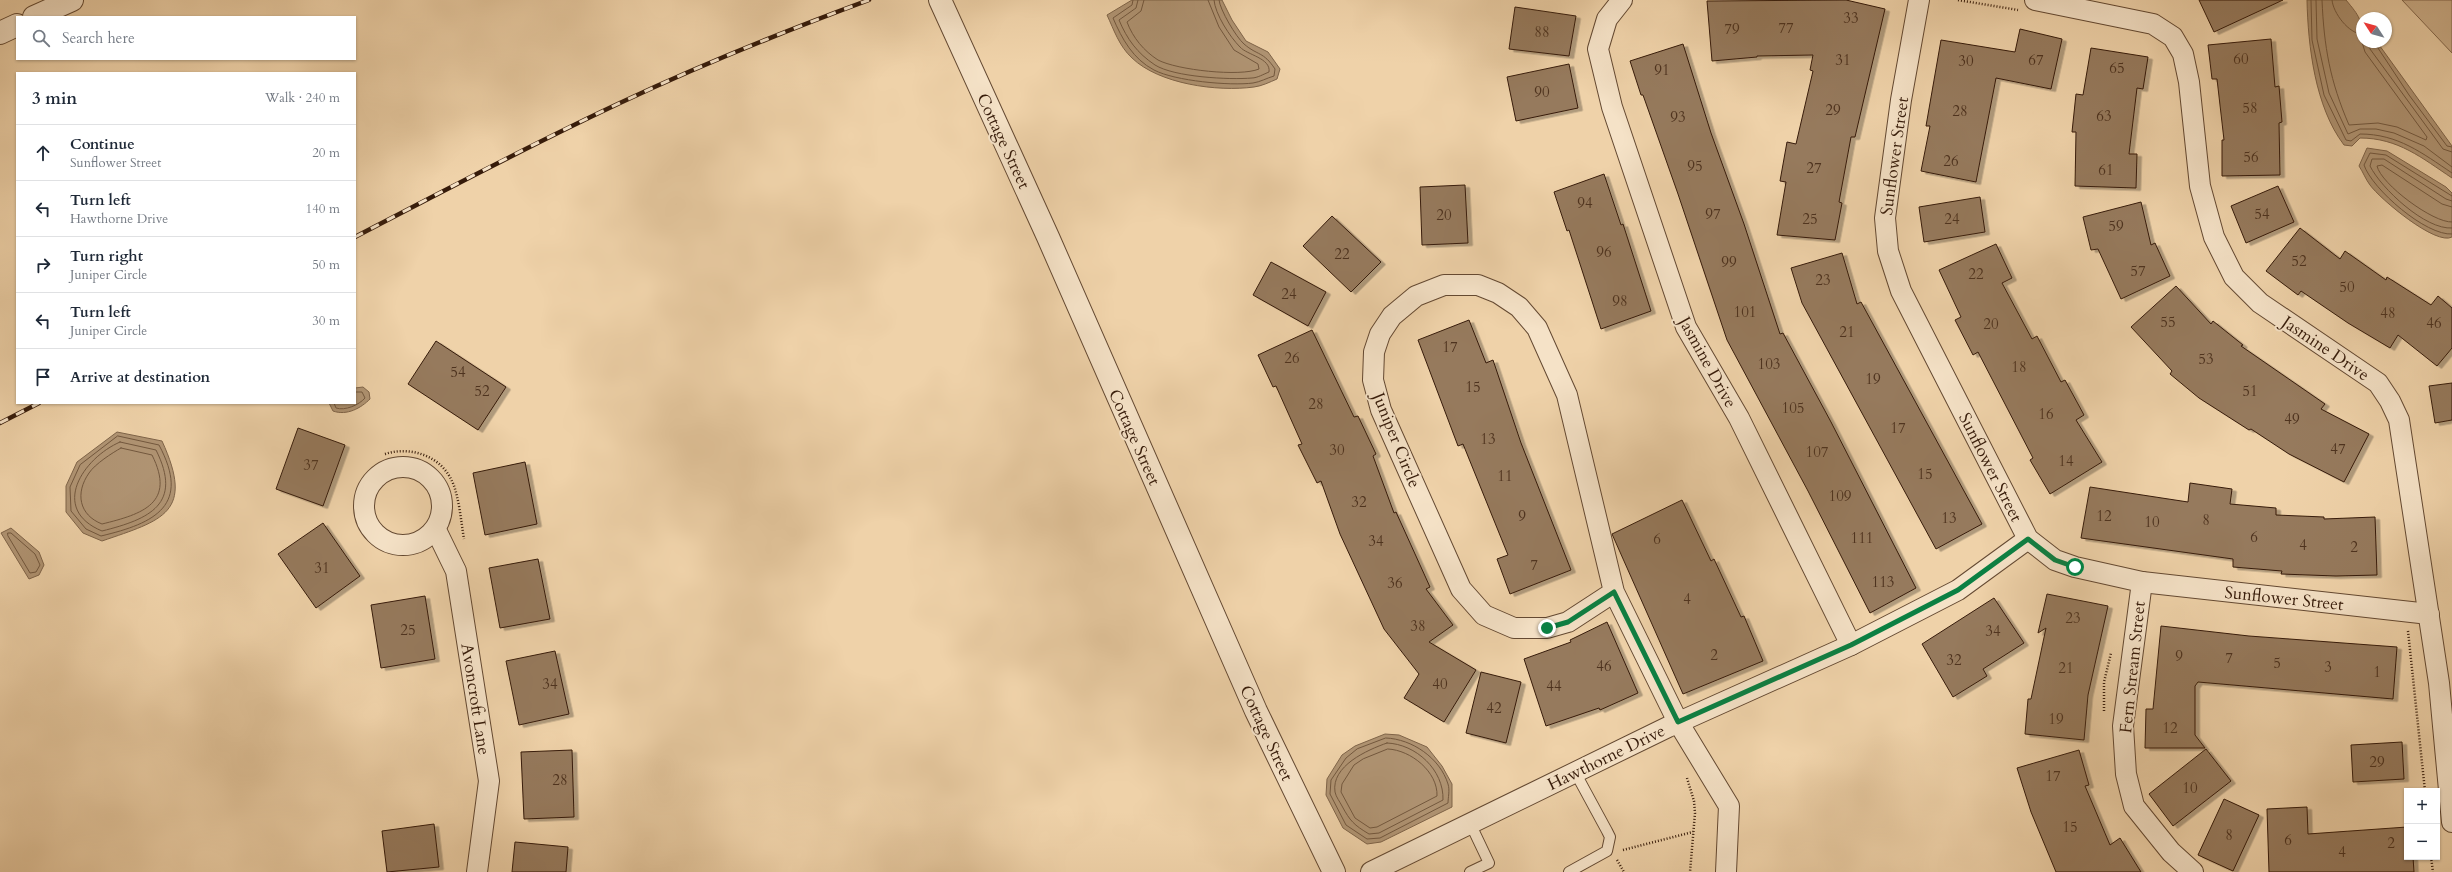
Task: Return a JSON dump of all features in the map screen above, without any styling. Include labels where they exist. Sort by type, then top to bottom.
[{"type":"street","points":[[36,16],[72,0]]},
{"type":"street","name":"Cottage Street","points":[[940,0],[1048,237],[1256,712],[1334,872]]},
{"type":"street","name":"Jasmine Drive","points":[[1622,0],[1607,19],[1598,49],[1612,107],[1686,327],[1739,418],[1851,645]]},
{"type":"street","name":"Sunflower Street","points":[[1919,0],[1901,100],[1885,218],[1888,251],[1901,291],[2028,539],[2055,560],[2075,567],[2142,582],[2429,614]]},
{"type":"street","name":"Jasmine Drive","points":[[2035,0],[2153,24],[2173,37],[2183,54],[2189,82],[2200,186],[2214,237],[2234,276],[2260,303],[2378,383],[2390,400],[2399,420],[2429,614],[2439,683],[2452,822]]},
{"type":"street","points":[[0,32],[16,25]]},
{"type":"street","name":"Juniper Circle","points":[[1614,592],[1568,622],[1547,628],[1514,628],[1484,615],[1461,589],[1381,410],[1373,380],[1374,352],[1380,334],[1392,316],[1416,296],[1444,285],[1478,286],[1498,293],[1519,307],[1537,328],[1567,395],[1614,592],[1678,722],[1729,806],[1726,872]]},
{"type":"street","name":"Avoncroft Lane","points":[[436,530],[456,571],[489,782],[477,872]]},
{"type":"street","name":"Hawthorne Drive","points":[[1371,872],[1678,722],[1851,645],[1958,590],[2028,539]]},
{"type":"street","name":"Fern Stream Street","points":[[2142,582],[2123,726],[2126,774],[2134,806],[2171,852],[2193,872]]},
{"type":"lane","points":[[1569,872],[1607,851],[1610,837],[1575,772]]},
{"type":"lane","points":[[1470,824],[1489,863],[1470,872]]},
{"type":"path","points":[[2408,629],[2424,788]]},
{"type":"path","points":[[2104,718],[2104,682],[2112,652]]},
{"type":"path","points":[[1684,771],[1694,801],[1690,872]]},
{"type":"path","points":[[1620,850],[1693,832]]},
{"type":"path","points":[[1616,859],[1624,872]]},
{"type":"path","points":[[2431,860],[2433,872]]},
{"type":"shaded area","points":[[2402,0],[2452,0],[2452,53]]},
{"type":"water","points":[[1132,0],[1222,0],[1232,20],[1246,41],[1268,52],[1280,69],[1277,79],[1254,87],[1206,87],[1173,80],[1143,67],[1127,53],[1117,38],[1107,15]]},
{"type":"water","points":[[2307,0],[2346,0],[2356,14],[2356,48],[2381,48],[2452,146],[2452,178],[2409,150],[2386,141],[2360,138],[2352,146],[2344,145],[2334,130],[2320,95],[2315,76],[2309,37]]},
{"type":"water","points":[[2367,148],[2387,151],[2446,187],[2452,193],[2452,237],[2444,238],[2434,235],[2422,228],[2396,210],[2376,192],[2359,166]]},
{"type":"water","points":[[363,387],[369,392],[370,399],[358,408],[348,412],[333,411],[330,404],[356,404],[356,388]]},
{"type":"water","points":[[117,432],[162,441],[171,465],[175,484],[174,499],[167,510],[156,519],[142,527],[102,541],[83,533],[66,512],[66,486],[77,462]]},
{"type":"water","points":[[11,528],[39,552],[44,565],[39,575],[29,579],[1,533]]},
{"type":"water","points":[[1385,734],[1399,735],[1427,747],[1442,766],[1452,784],[1452,807],[1381,842],[1367,844],[1343,828],[1326,795],[1327,779],[1342,755],[1355,746]]},
{"type":"building","points":[[1846,0],[1885,9],[1855,137],[1851,137],[1839,202],[1842,203],[1835,240],[1777,235],[1786,182],[1780,181],[1787,142],[1796,144],[1813,71],[1810,70],[1813,55],[1757,56],[1712,61],[1707,1]]},
{"type":"building","points":[[2199,0],[2283,0],[2214,32]]},
{"type":"building","points":[[1515,7],[1576,16],[1569,56],[1509,49]]},
{"type":"building","points":[[2020,29],[2062,39],[2051,89],[1996,78],[1976,182],[1921,171],[1930,126],[1926,126],[1941,40],[2015,52]]},
{"type":"building","points":[[2271,39],[2275,87],[2279,86],[2282,122],[2279,123],[2280,175],[2222,176],[2222,140],[2224,140],[2217,79],[2212,79],[2208,45]]},
{"type":"building","points":[[1683,44],[1711,133],[1744,224],[1780,334],[1783,333],[1831,422],[1916,588],[1870,613],[1808,491],[1727,340],[1678,194],[1643,95],[1641,95],[1630,61]]},
{"type":"building","points":[[2091,48],[2148,57],[2143,89],[2137,88],[2129,154],[2137,154],[2136,188],[2075,186],[2076,132],[2072,132],[2076,94],[2083,95]]},
{"type":"building","points":[[1569,64],[1578,108],[1516,121],[1507,77]]},
{"type":"building","points":[[1604,174],[1621,225],[1623,224],[1651,311],[1601,329],[1569,230],[1567,231],[1554,192]]},
{"type":"building","points":[[1465,185],[1468,243],[1422,245],[1420,187]]},
{"type":"building","points":[[2278,186],[2294,222],[2246,243],[2231,206]]},
{"type":"building","points":[[1980,197],[1985,232],[1924,242],[1919,207]]},
{"type":"building","points":[[2141,202],[2151,245],[2155,243],[2170,276],[2121,299],[2098,249],[2091,250],[2083,217]]},
{"type":"building","points":[[1332,216],[1381,262],[1351,292],[1303,246]]},
{"type":"building","points":[[2300,228],[2340,259],[2345,251],[2386,280],[2387,277],[2431,305],[2438,296],[2452,308],[2452,348],[2437,366],[2398,335],[2390,348],[2348,323],[2301,291],[2298,295],[2266,271]]},
{"type":"building","points":[[1996,244],[2012,278],[2002,283],[2032,339],[2037,336],[2061,382],[2065,380],[2084,415],[2076,420],[2102,462],[2050,494],[2030,460],[2033,458],[1978,352],[1973,355],[1955,320],[1961,317],[1939,270]]},
{"type":"building","points":[[1842,253],[1857,304],[1861,302],[1982,524],[1936,549],[1802,303],[1791,268]]},
{"type":"building","points":[[1271,262],[1326,292],[1308,326],[1253,295]]},
{"type":"building","points":[[2176,286],[2211,324],[2213,321],[2243,345],[2241,346],[2325,404],[2321,409],[2369,434],[2344,482],[2289,454],[2251,429],[2249,430],[2199,398],[2170,374],[2172,371],[2131,327]]},
{"type":"building","points":[[1469,320],[1486,363],[1493,360],[1521,443],[1571,570],[1510,594],[1497,559],[1508,555],[1463,444],[1458,446],[1418,340]]},
{"type":"building","points":[[1312,330],[1354,417],[1358,416],[1376,454],[1373,456],[1394,513],[1396,512],[1430,587],[1426,589],[1453,625],[1429,642],[1476,670],[1444,722],[1404,698],[1419,674],[1384,629],[1340,534],[1321,481],[1317,483],[1298,445],[1302,444],[1276,386],[1273,387],[1258,355]]},
{"type":"building","points":[[436,341],[506,387],[478,430],[408,384]]},
{"type":"building","points":[[2452,383],[2452,420],[2435,423],[2429,386]]},
{"type":"building","points":[[298,428],[345,445],[323,506],[276,489]]},
{"type":"building","points":[[525,462],[537,524],[485,535],[473,473]]},
{"type":"building","points":[[2190,483],[2232,489],[2230,504],[2276,508],[2276,515],[2324,517],[2324,519],[2375,517],[2377,575],[2336,576],[2281,574],[2282,571],[2233,567],[2233,559],[2081,538],[2090,487],[2188,502]]},
{"type":"building","points":[[1682,500],[1711,561],[1714,559],[1741,617],[1744,616],[1763,661],[1683,694],[1612,534]]},
{"type":"building","points":[[323,523],[360,576],[316,608],[278,554]]},
{"type":"building","points":[[538,559],[550,619],[500,628],[489,568]]},
{"type":"building","points":[[2047,594],[2108,606],[2088,695],[2084,740],[2025,734],[2028,699],[2031,699],[2046,628],[2038,633]]},
{"type":"building","points":[[425,596],[435,659],[381,668],[371,605]]},
{"type":"building","points":[[1994,598],[2024,643],[1983,669],[1987,676],[1953,697],[1922,644]]},
{"type":"building","points":[[1607,622],[1638,693],[1600,710],[1599,708],[1546,726],[1524,659],[1571,642],[1570,640]]},
{"type":"building","points":[[2161,626],[2249,636],[2397,647],[2393,699],[2198,682],[2195,686],[2195,735],[2205,748],[2145,748],[2146,709],[2153,709]]},
{"type":"building","points":[[555,651],[569,714],[519,725],[506,661]]},
{"type":"building","points":[[1481,672],[1521,682],[1506,743],[1466,733]]},
{"type":"building","points":[[2402,742],[2404,779],[2353,782],[2351,745]]},
{"type":"building","points":[[2206,749],[2231,781],[2173,826],[2149,794]]},
{"type":"building","points":[[572,750],[574,817],[524,819],[521,752]]},
{"type":"building","points":[[2079,750],[2089,785],[2085,786],[2110,845],[2120,838],[2141,872],[2056,872],[2031,812],[2017,768]]},
{"type":"building","points":[[2224,799],[2259,815],[2233,871],[2198,855]]},
{"type":"building","points":[[2307,807],[2308,834],[2404,827],[2404,860],[2413,860],[2414,872],[2269,872],[2267,809]]},
{"type":"building","points":[[434,824],[439,867],[387,872],[382,831]]},
{"type":"building","points":[[515,842],[568,847],[566,872],[512,872]]},
{"type":"railway","points":[[356,236],[521,151],[622,102],[744,48],[869,0]]},
{"type":"railway","points":[[0,423],[37,404]]},
{"type":"route","points":[[1547,628],[1568,622],[1614,592],[1678,722],[1851,645],[1958,590],[2028,539],[2055,560],[2075,567]]}]
